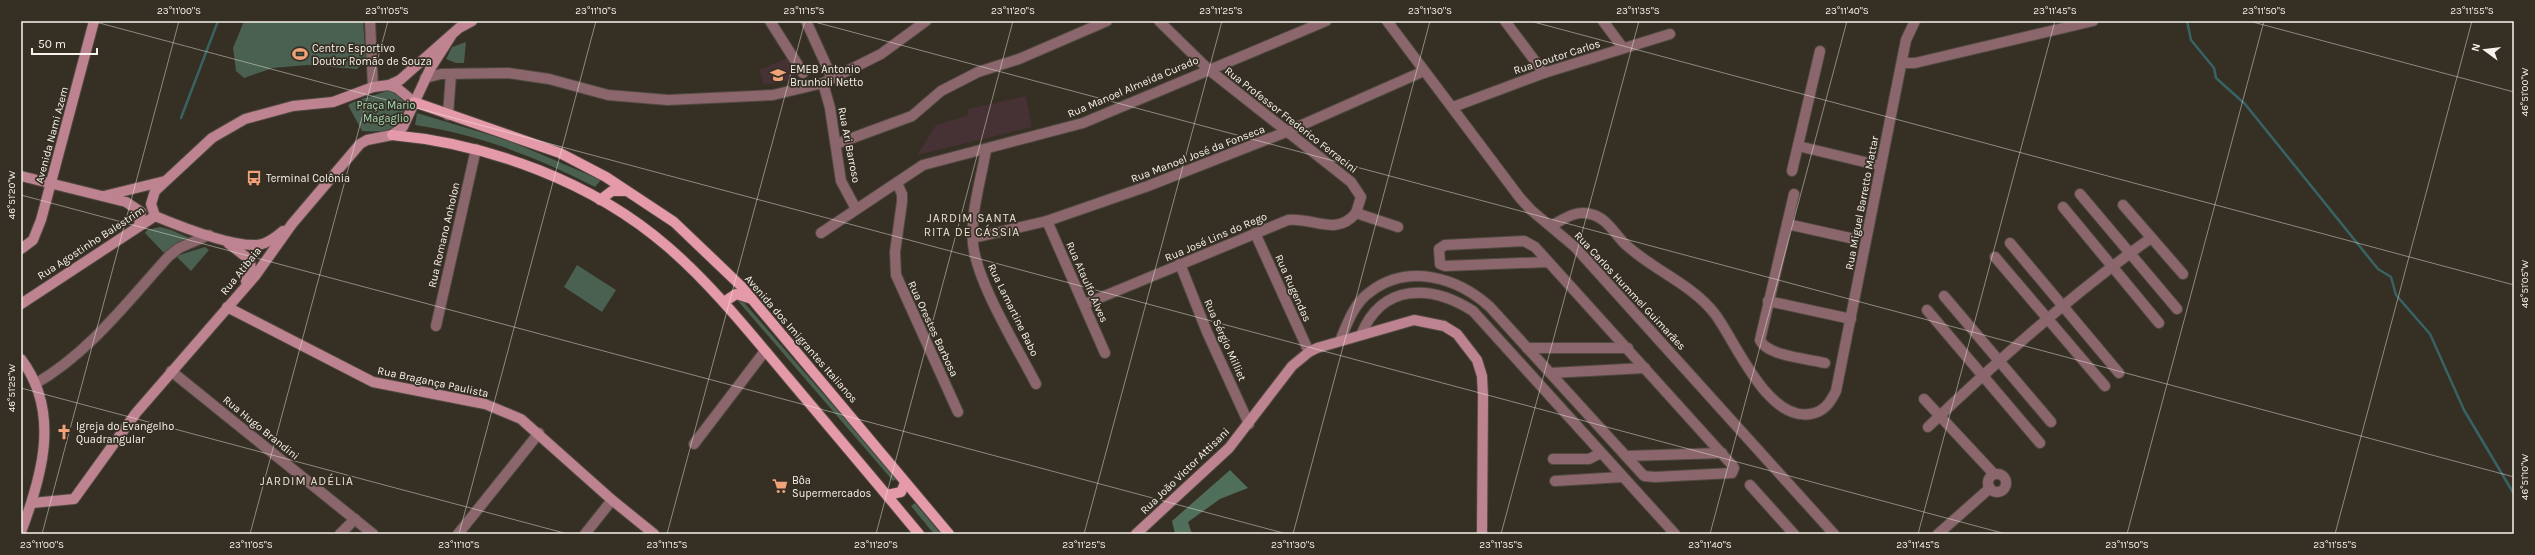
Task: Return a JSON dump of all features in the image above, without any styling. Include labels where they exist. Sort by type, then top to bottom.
[{"type":"main road","name":"Avenida dos Imigrantes Italianos","points":[[414,102],[490,127],[560,153],[592,168],[674,222],[742,286],[949,534]]},
{"type":"main road","points":[[392,135],[423,137],[476,149],[546,174],[600,200],[667,246],[724,302],[919,534]]},
{"type":"main road","points":[[600,200],[612,191],[628,191]]},
{"type":"main road","points":[[724,302],[736,294],[752,299]]},
{"type":"main road","points":[[887,495],[901,492],[905,483]]},
{"type":"street","name":"Avenida Nami Azem","points":[[21,249],[28,246],[37,234],[52,184],[94,21]]},
{"type":"street","points":[[370,21],[373,87]]},
{"type":"street","points":[[392,135],[406,123],[425,78],[451,36],[459,25],[472,21]]},
{"type":"street","points":[[770,21],[803,73]]},
{"type":"street","name":"Rua Ari Barroso","points":[[806,21],[828,81],[841,181],[856,209]]},
{"type":"street","points":[[425,78],[480,72],[525,74],[595,93],[668,100],[773,95],[828,81],[881,54],[926,21]]},
{"type":"street","points":[[836,144],[912,116],[941,91],[972,75],[1019,59],[1107,21]]},
{"type":"street","name":"Rua Professor Frederico Ferracini","points":[[1159,21],[1208,69],[1351,182],[1361,197],[1356,214]]},
{"type":"street","name":"Rua Manoel Almeida Curado","points":[[822,233],[918,168],[939,159],[986,150],[1083,123],[1208,69],[1326,21]]},
{"type":"street","name":"Rua Carlos Hummel Guimarães","points":[[1387,21],[1520,198],[1531,210],[1552,226],[1575,247],[1625,300],[1834,534]]},
{"type":"street","points":[[1505,21],[1544,73]]},
{"type":"street","points":[[1603,21],[1623,48]]},
{"type":"street","name":"Rua Miguel Barretto Mattar","points":[[1552,226],[1572,214],[1581,213],[1601,218],[1637,255],[1700,298],[1714,314],[1764,388],[1778,405],[1797,414],[1814,413],[1830,404],[1836,391],[1906,40],[1915,21]]},
{"type":"street","points":[[1902,63],[1915,64],[2093,21]]},
{"type":"street","name":"Rua Doutor Carlos","points":[[1453,107],[1544,73],[1670,34]]},
{"type":"street","points":[[400,80],[451,36]]},
{"type":"street","points":[[1792,171],[1820,51]]},
{"type":"street","points":[[292,224],[275,237],[257,245],[213,236],[155,216],[151,204],[152,195],[212,138],[245,119],[293,106],[333,102],[373,87],[389,85],[430,69],[462,67],[480,72]]},
{"type":"street","name":"Rua Manoel José da Fonseca","points":[[973,238],[1047,222],[1148,186],[1286,132],[1424,71]]},
{"type":"street","points":[[448,114],[451,74]]},
{"type":"street","points":[[389,85],[397,88],[414,102]]},
{"type":"street","name":"Rua Atibaia","points":[[32,503],[74,500],[136,413],[242,289],[255,276],[292,224],[360,144],[367,140],[392,135]]},
{"type":"street","points":[[1798,146],[1881,166]]},
{"type":"street","name":"Rua Romano Anholon","points":[[436,326],[476,149]]},
{"type":"street","name":"Rua Lamartine Babo","points":[[986,150],[973,238],[978,265],[986,286],[1036,384]]},
{"type":"street","points":[[21,176],[126,202],[141,212],[140,225]]},
{"type":"street","points":[[102,196],[166,181]]},
{"type":"street","name":"Rua Orestes Barbosa","points":[[897,183],[902,194],[902,202],[895,252],[896,276],[909,308],[958,412]]},
{"type":"street","points":[[1794,194],[1760,333],[1762,345],[1774,351],[1826,363]]},
{"type":"street","points":[[2080,194],[2177,309]]},
{"type":"street","points":[[2123,205],[2183,274]]},
{"type":"street","points":[[2063,207],[2159,323]]},
{"type":"street","points":[[1356,214],[1398,227]]},
{"type":"street","name":"Rua José Lins do Rego","points":[[1085,304],[1288,220],[1298,218],[1320,224],[1340,225],[1348,223],[1356,214]]},
{"type":"street","name":"Rua Agostinho Balestrim","points":[[21,304],[155,216]]},
{"type":"street","name":"Rua Ataulfo Alves","points":[[1047,222],[1085,304],[1105,353]]},
{"type":"street","points":[[1787,224],[1850,238]]},
{"type":"street","name":"Rua Rugendas","points":[[1255,233],[1309,352]]},
{"type":"street","points":[[35,384],[52,374],[91,343],[169,256],[179,248],[213,236],[237,248],[250,260],[251,270],[242,289]]},
{"type":"street","points":[[1928,427],[1982,376],[2048,319],[2130,252],[2151,238]]},
{"type":"street","points":[[1340,341],[1357,306],[1369,292],[1387,282],[1404,277],[1442,279],[1475,293],[1646,477],[1731,474],[1734,468],[1722,453],[1535,247],[1526,242],[1445,245],[1439,248],[1440,264],[1444,266],[1548,262]]},
{"type":"street","points":[[2010,243],[2119,373]]},
{"type":"street","points":[[1995,257],[2105,386]]},
{"type":"street","name":"Rua Sérgio Milliet","points":[[1180,264],[1207,332],[1249,424]]},
{"type":"street","points":[[1361,335],[1367,320],[1376,308],[1386,301],[1402,295],[1431,294],[1458,302],[1473,312],[1675,534]]},
{"type":"street","points":[[1944,296],[2051,422]]},
{"type":"street","points":[[1768,302],[1851,319]]},
{"type":"street","name":"Rua Bragança Paulista","points":[[227,308],[373,382],[485,404],[521,419],[539,433],[612,500],[654,534]]},
{"type":"street","points":[[1927,310],[2040,443]]},
{"type":"street","name":"Rua João Victor Attisani","points":[[1136,534],[1229,448],[1249,424],[1292,366],[1309,352],[1340,341],[1414,320],[1444,326],[1457,334],[1477,360],[1482,376],[1483,396],[1482,534]]},
{"type":"street","points":[[1527,348],[1628,348]]},
{"type":"street","points":[[694,444],[765,351]]},
{"type":"street","points":[[21,359],[35,384],[42,407],[45,451],[32,503],[21,532]]},
{"type":"street","points":[[1550,373],[1646,368]]},
{"type":"street","name":"Rua Hugo Brandini","points":[[171,371],[373,534]]},
{"type":"street","points":[[1924,399],[1994,474],[2005,478],[2006,486],[2003,490],[1997,492],[1990,488]]},
{"type":"street","points":[[458,534],[539,433]]},
{"type":"street","points":[[1554,459],[1589,459],[1601,453]]},
{"type":"street","points":[[1626,456],[1722,453]]},
{"type":"street","points":[[1990,488],[1989,480],[1994,474]]},
{"type":"street","points":[[1555,481],[1622,477]]},
{"type":"street","points":[[1750,485],[1794,534]]},
{"type":"street","points":[[1938,534],[1990,488]]},
{"type":"street","points":[[585,534],[612,500]]},
{"type":"street","points":[[340,534],[355,519]]},
{"type":"shaded area","name":"EMEB Antonio Brunholi Netto","points":[[787,58],[797,79],[764,85],[759,70]]},
{"type":"shaded area","points":[[1026,96],[1032,127],[917,155],[936,125],[967,116],[969,109]]},
{"type":"green space","name":"Centro Esportivo Doutor Romão de Souza","points":[[244,21],[363,21],[366,60],[357,69],[307,65],[273,68],[244,78],[236,71],[233,48]]},
{"type":"green space","points":[[466,42],[464,63],[456,63],[446,59],[452,47]]},
{"type":"green space","name":"Praça Mario Magaglio","points":[[391,89],[405,98],[405,117],[402,123],[389,130],[362,131],[348,105]]},
{"type":"green space","points":[[417,113],[510,141],[601,180],[595,187],[552,166],[508,148],[462,134],[415,125]]},
{"type":"green space","points":[[160,227],[194,240],[165,254],[145,233],[147,230]]},
{"type":"green space","points":[[205,247],[209,250],[191,271],[176,256]]},
{"type":"green space","points":[[577,265],[616,290],[602,312],[564,287]]},
{"type":"green space","points":[[741,299],[897,479],[893,481],[738,301]]},
{"type":"green space","points":[[1230,470],[1248,488],[1220,499],[1188,522],[1192,534],[1175,534],[1172,521]]},
{"type":"green space","points":[[915,503],[941,534],[934,534],[911,506]]},
{"type":"waterway","points":[[181,118],[218,21]]},
{"type":"waterway","points":[[2187,21],[2191,40],[2214,68],[2216,78],[2245,104],[2378,269],[2391,277],[2396,295],[2430,334],[2464,410],[2514,494]]},
{"type":"place","name":"Centro Esportivo Doutor Romão de Souza","points":[[300,54]]},
{"type":"place","name":"EMEB Antonio Brunholi Netto","points":[[778,75]]},
{"type":"place","name":"Terminal Colônia","points":[[254,178]]},
{"type":"place","name":"Igreja do Evangelho Quadrangular","points":[[64,432]]},
{"type":"place","name":"Bôa Supermercados","points":[[780,486]]},
{"type":"district","name":"JARDIM SANTA RITA DE CÁSSIA","points":[[972,225]]},
{"type":"district","name":"JARDIM ADÉLIA","points":[[307,481]]}]
